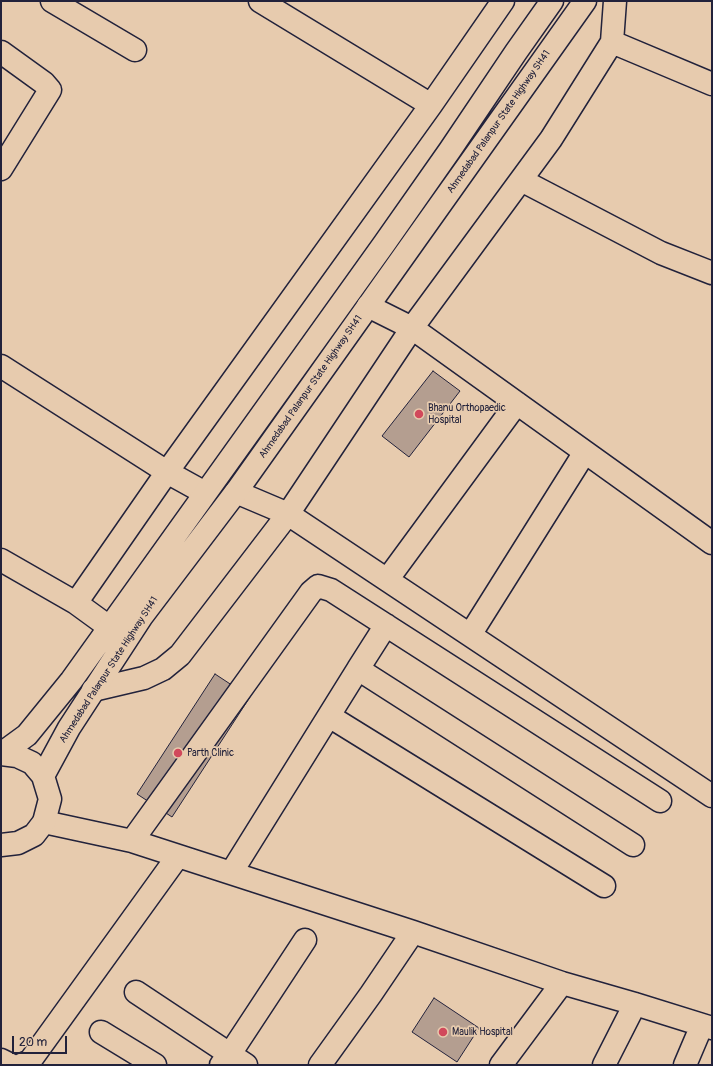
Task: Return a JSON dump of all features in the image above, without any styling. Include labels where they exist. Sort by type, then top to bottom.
[{"type":"street","points":[[52,1],[135,50]]},
{"type":"street","points":[[260,1],[431,105]]},
{"type":"street","points":[[76,603],[167,472],[431,105],[502,1]]},
{"type":"street","points":[[1,754],[27,736],[71,681],[450,150],[552,1]]},
{"type":"street","name":"Ahmedabad Palanpur State Highway SH41","points":[[43,776],[69,728],[142,616],[236,492],[585,1]]},
{"type":"street","points":[[94,690],[144,678],[163,669],[180,655],[288,514],[412,328],[551,138],[612,42],[614,1]]},
{"type":"street","points":[[612,42],[712,84]]},
{"type":"street","points":[[1,52],[44,83],[50,90],[1,169]]},
{"type":"street","points":[[521,180],[661,253],[712,273]]},
{"type":"street","points":[[368,306],[412,328],[712,543]]},
{"type":"street","points":[[1,366],[167,472],[205,493]]},
{"type":"street","points":[[388,580],[517,403]]},
{"type":"street","points":[[470,635],[585,452]]},
{"type":"street","points":[[236,492],[288,514],[712,796]]},
{"type":"street","points":[[1,560],[76,603],[109,627]]},
{"type":"street","points":[[132,841],[311,592],[318,586],[331,590],[660,801]]},
{"type":"street","points":[[230,873],[386,625]]},
{"type":"street","points":[[358,670],[633,845]]},
{"type":"street","points":[[329,716],[604,886]]},
{"type":"street","points":[[1,754],[17,756],[32,763],[43,776],[50,799],[44,822],[34,835],[18,843],[1,845]]},
{"type":"street","points":[[44,822],[132,841],[413,932],[562,983],[707,1027],[685,1065]]},
{"type":"street","points":[[21,1065],[30,1061],[178,856]]},
{"type":"street","points":[[320,1065],[413,932]]},
{"type":"street","points":[[136,992],[232,1061],[305,940]]},
{"type":"street","points":[[501,1065],[562,983]]},
{"type":"street","points":[[604,1065],[635,1004]]},
{"type":"street","points":[[101,1032],[155,1065]]},
{"type":"street","points":[[1,1060],[11,1065]]},
{"type":"building","points":[[433,371],[460,391],[409,457],[382,436]]},
{"type":"building","points":[[215,674],[250,697],[172,817],[137,794]]},
{"type":"building","points":[[434,998],[479,1028],[457,1062],[412,1032]]},
{"type":"place","name":"Bhanu Orthopaedic Hospital","points":[[419,414]]},
{"type":"place","name":"Parth Clinic","points":[[178,753]]},
{"type":"place","name":"Maulik Hospital","points":[[443,1032]]}]
